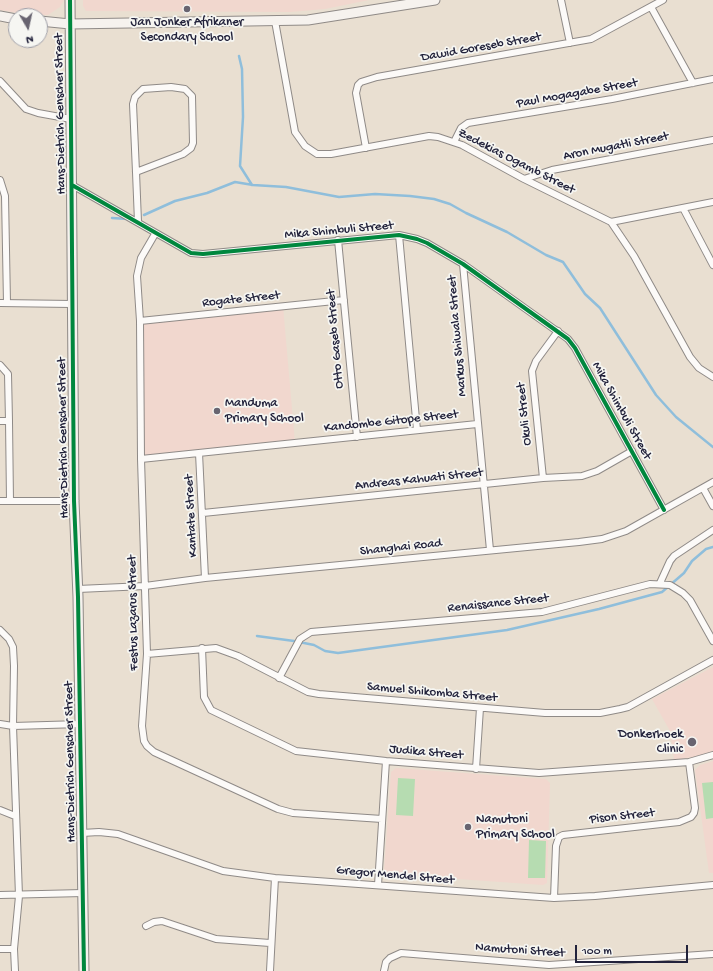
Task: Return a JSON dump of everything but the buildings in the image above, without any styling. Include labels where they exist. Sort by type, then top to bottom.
[{"type":"street","name":"Hans-Dietrich Genscher Street","points":[[70,0],[74,501],[78,589],[81,724],[84,971]]},
{"type":"street","points":[[48,23],[70,24],[275,21],[335,16],[435,0]]},
{"type":"street","points":[[560,0],[570,43]]},
{"type":"street","name":"Dawid Goreseb Street","points":[[366,148],[356,93],[358,84],[361,82],[377,77],[591,39],[651,8],[663,0]]},
{"type":"street","points":[[651,8],[693,83]]},
{"type":"street","name":"Zedekias Ogamb Street","points":[[275,21],[295,132],[301,142],[310,150],[324,155],[429,136],[438,137],[454,142],[611,222],[634,256],[690,357],[699,368],[713,377]]},
{"type":"street","name":"Paul Mogagabe Street","points":[[454,142],[461,128],[468,123],[612,99],[713,79]]},
{"type":"street","points":[[0,81],[26,109],[38,113],[71,118]]},
{"type":"street","points":[[136,172],[183,154],[192,148],[192,96],[185,89],[171,87],[143,90],[135,97],[136,172],[138,222]]},
{"type":"street","name":"Aron Mugatli Street","points":[[524,179],[552,170],[713,140]]},
{"type":"street","points":[[0,180],[5,196],[3,303],[72,304]]},
{"type":"street","name":"Mika Shimbuli Street","points":[[72,185],[138,222],[155,234],[185,251],[197,254],[399,235],[416,238],[463,264],[558,331],[575,348],[664,510]]},
{"type":"street","points":[[611,222],[713,202]]},
{"type":"street","points":[[683,208],[713,265]]},
{"type":"street","name":"Festus Lazarus Street","points":[[155,234],[141,258],[138,270],[141,459],[147,654],[142,726],[144,741],[154,752],[278,809],[293,813],[382,819]]},
{"type":"street","points":[[399,235],[417,430]]},
{"type":"street","name":"Otto Gaseb Street","points":[[338,240],[356,437]]},
{"type":"street","name":"Markus Shiwala Street","points":[[463,264],[490,550]]},
{"type":"street","name":"Rogate Street","points":[[140,321],[344,300]]},
{"type":"street","name":"Okuli Street","points":[[543,478],[532,371],[536,361],[558,331]]},
{"type":"street","points":[[0,365],[8,374],[10,501]]},
{"type":"street","points":[[0,421],[9,421]]},
{"type":"street","name":"Kandombe Gitope Street","points":[[141,459],[477,424]]},
{"type":"street","name":"Andreas Kahuati Street","points":[[203,512],[590,474],[632,451]]},
{"type":"street","name":"Kantate Street","points":[[200,453],[205,578]]},
{"type":"street","name":"Shanghai Road","points":[[78,589],[145,586],[205,578],[564,544],[602,539],[626,531],[713,482]]},
{"type":"street","points":[[703,488],[713,506]]},
{"type":"street","points":[[0,501],[74,501]]},
{"type":"street","points":[[660,583],[670,561],[674,556],[713,530]]},
{"type":"street","name":"Renaissance Street","points":[[279,678],[300,639],[310,632],[542,612],[640,586],[660,583],[670,585],[683,593],[690,600],[713,640]]},
{"type":"street","points":[[0,630],[9,639],[13,647],[13,726],[18,896],[14,949],[15,971]]},
{"type":"street","name":"Samuel Shikomba Street","points":[[147,654],[202,648],[222,649],[308,692],[326,696],[545,713],[600,713],[628,707],[713,660]]},
{"type":"street","name":"Judika Street","points":[[202,648],[204,697],[208,706],[215,713],[296,751],[476,769],[552,773],[689,762],[713,756]]},
{"type":"street","points":[[476,769],[480,708]]},
{"type":"street","points":[[0,724],[13,726],[81,724]]},
{"type":"street","points":[[378,885],[386,761]]},
{"type":"street","name":"Pison Street","points":[[554,898],[556,846],[560,837],[563,835],[679,822],[691,817],[695,808],[689,762]]},
{"type":"street","points":[[0,810],[15,816]]},
{"type":"street","name":"Gregor Mendel Street","points":[[82,833],[99,832],[118,834],[223,871],[275,878],[554,898],[595,896],[713,884]]},
{"type":"street","points":[[270,971],[270,943],[275,878]]},
{"type":"street","points":[[0,896],[83,893]]},
{"type":"street","points":[[146,926],[154,922],[162,921],[216,939],[270,943]]},
{"type":"street","points":[[0,948],[14,949]]},
{"type":"street","name":"Namutoni Street","points":[[384,971],[386,962],[390,958],[401,953],[565,966],[713,954]]},
{"type":"shaded area","points":[[0,0],[64,0],[60,7],[48,15],[48,8],[8,8],[8,11],[0,10]]},
{"type":"shaded area","name":"Jan Jonker Afrikaner Secondary School","points":[[83,0],[369,0],[325,9],[290,12],[86,11],[83,6]]},
{"type":"shaded area","name":"Manduma Primary School","points":[[283,306],[295,443],[141,459],[140,321]]},
{"type":"shaded area","points":[[713,667],[713,754],[674,760],[670,731],[652,699]]},
{"type":"shaded area","points":[[713,761],[713,873],[709,873],[695,770],[700,765]]},
{"type":"shaded area","name":"Namutoni Primary School","points":[[396,768],[546,779],[550,783],[547,883],[543,885],[387,874],[384,870],[391,772]]},
{"type":"green space","points":[[398,778],[415,779],[413,816],[396,815]]},
{"type":"green space","points":[[713,782],[713,818],[706,819],[702,783]]},
{"type":"green space","points":[[529,840],[546,841],[545,878],[528,878]]},
{"type":"waterway","points":[[239,56],[242,69],[243,117],[240,166],[252,185]]},
{"type":"waterway","points":[[144,215],[175,201],[207,193],[235,182],[253,185],[286,187],[339,197],[375,194],[410,196],[434,199],[450,204],[507,232],[546,255],[563,262],[585,294],[600,308],[656,395],[676,417],[713,447]]},
{"type":"waterway","points":[[112,218],[128,219]]},
{"type":"waterway","points":[[257,636],[314,645],[325,651],[338,653],[507,630],[599,609],[662,592],[684,573],[692,561],[706,549],[713,547]]},
{"type":"cycle path","points":[[70,0],[74,501],[78,597],[84,971]]},
{"type":"cycle path","points":[[72,185],[191,253],[203,254],[399,235],[427,243],[463,264],[568,339],[575,348],[664,510]]},
{"type":"place","name":"Jan Jonker Afrikaner Secondary School","points":[[187,9]]},
{"type":"place","name":"Manduma Primary School","points":[[217,411]]},
{"type":"place","name":"Donkerhoek Clinic","points":[[692,742]]},
{"type":"place","name":"Namutoni Primary School","points":[[468,827]]}]
